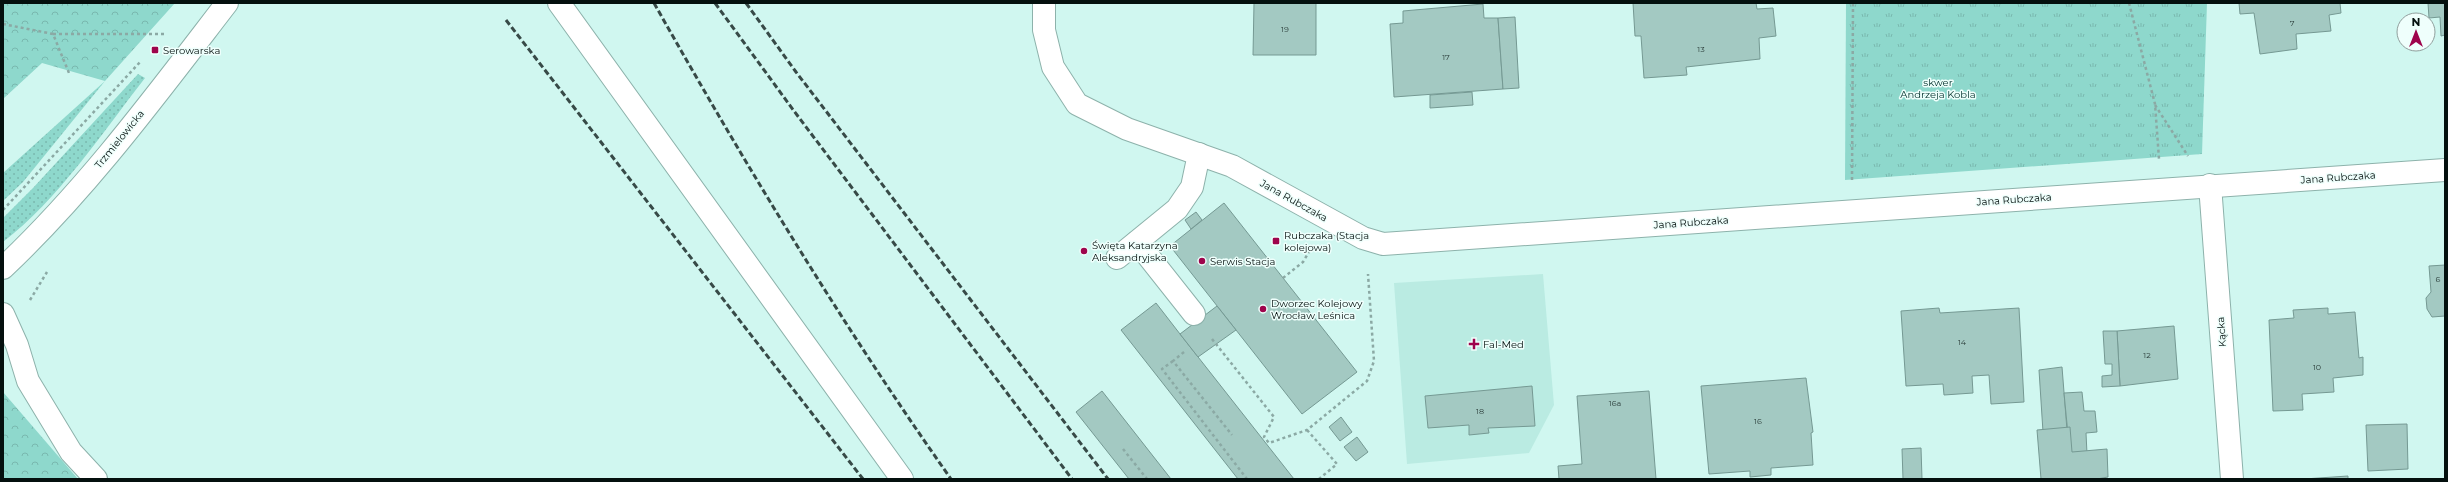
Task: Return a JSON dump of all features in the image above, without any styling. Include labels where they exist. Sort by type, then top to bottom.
[{"type":"street","name":"Trzmielowicka","points":[[3,268],[55,216],[76,192],[227,3]]},
{"type":"street","points":[[559,3],[902,479]]},
{"type":"street","name":"Jana Rubczaka","points":[[1044,3],[1044,30],[1053,67],[1077,104],[1127,129],[1232,166],[1363,238],[1383,244],[2210,185],[2445,170]]},
{"type":"street","points":[[1117,258],[1177,209],[1192,187],[1199,154]]},
{"type":"street","name":"Kącka","points":[[2210,185],[2232,479]]},
{"type":"street","points":[[1137,242],[1194,314]]},
{"type":"street","points":[[3,314],[18,346],[28,381],[71,452],[96,479]]},
{"type":"path","points":[[1852,3],[1852,186]]},
{"type":"path","points":[[2129,3],[2155,104],[2159,163]]},
{"type":"path","points":[[3,24],[53,34],[165,34]]},
{"type":"path","points":[[160,39],[170,29]]},
{"type":"path","points":[[53,34],[69,73]]},
{"type":"path","points":[[3,210],[145,56]]},
{"type":"path","points":[[2155,104],[2192,161]]},
{"type":"path","points":[[1283,278],[1295,269]]},
{"type":"path","points":[[1194,314],[1274,417],[1264,437],[1269,443],[1307,430],[1354,394],[1367,381],[1372,372],[1374,361],[1368,274]]},
{"type":"path","points":[[1184,352],[1162,369],[1247,479]]},
{"type":"path","points":[[1174,361],[1232,435]]},
{"type":"path","points":[[1307,430],[1337,464],[1319,479]]},
{"type":"path","points":[[1123,449],[1147,479]]},
{"type":"shaded area","name":"Fal-Med","points":[[1543,274],[1554,405],[1529,453],[1407,464],[1394,283]]},
{"type":"green space","points":[[3,3],[175,3],[105,81],[42,63],[3,99]]},
{"type":"green space","name":"skwer Andrzeja Kobla","points":[[1846,3],[2207,3],[2202,154],[1845,180]]},
{"type":"green space","points":[[138,74],[145,78],[96,143],[61,186],[23,225],[3,242],[3,218],[33,188]]},
{"type":"green space","points":[[105,81],[23,182],[3,201],[3,173]]},
{"type":"green space","points":[[3,392],[78,479],[3,479]]},
{"type":"building","points":[[1254,3],[1316,3],[1316,55],[1253,55]]},
{"type":"building","points":[[1633,3],[1756,3],[1757,9],[1773,8],[1776,36],[1759,38],[1760,59],[1686,67],[1687,75],[1644,78],[1641,36],[1635,36]]},
{"type":"building","points":[[2239,3],[2340,3],[2341,13],[2329,15],[2331,31],[2296,34],[2297,49],[2260,54],[2254,13],[2240,14]]},
{"type":"building","points":[[2428,3],[2445,3],[2445,35],[2441,36],[2440,17],[2436,17],[2436,12],[2429,12]]},
{"type":"building","points":[[1483,4],[1484,18],[1498,18],[1503,89],[1394,97],[1390,24],[1403,23],[1403,11]]},
{"type":"building","points":[[1515,17],[1519,88],[1503,89],[1498,18]]},
{"type":"building","points":[[1472,92],[1473,105],[1430,108],[1430,95]]},
{"type":"building","name":"Dworzec Kolejowy Wrocław Leśnica","points":[[1224,203],[1357,372],[1302,414],[1170,246]]},
{"type":"building","points":[[1196,212],[1202,220],[1191,229],[1185,220]]},
{"type":"building","points":[[2445,265],[2445,316],[2432,317],[2427,309],[2426,298],[2431,292],[2429,266]]},
{"type":"building","points":[[1156,303],[1294,479],[1238,479],[1121,330]]},
{"type":"building","points":[[1217,306],[1236,330],[1198,357],[1180,334]]},
{"type":"building","points":[[1939,308],[1940,313],[2019,308],[2024,402],[1991,404],[1989,375],[1972,376],[1973,393],[1944,395],[1943,384],[1906,386],[1901,311]]},
{"type":"building","points":[[2328,308],[2328,314],[2355,312],[2359,358],[2363,357],[2363,375],[2333,378],[2334,392],[2302,394],[2303,410],[2273,411],[2269,320],[2294,318],[2293,310]]},
{"type":"building","points":[[2174,326],[2178,379],[2120,386],[2117,331]]},
{"type":"building","points":[[2103,331],[2117,331],[2120,386],[2102,387],[2102,376],[2112,375],[2112,364],[2105,364]]},
{"type":"building","points":[[2062,367],[2067,430],[2043,432],[2039,370]]},
{"type":"building","points":[[1806,378],[1813,432],[1811,433],[1813,465],[1771,468],[1771,475],[1750,477],[1750,471],[1709,474],[1701,386]]},
{"type":"building","points":[[1532,386],[1535,426],[1488,428],[1489,433],[1469,435],[1469,425],[1428,428],[1425,396]]},
{"type":"building","points":[[1102,391],[1171,479],[1129,479],[1076,412]]},
{"type":"building","points":[[1649,391],[1656,479],[1559,479],[1558,466],[1582,464],[1577,396]]},
{"type":"building","points":[[2082,392],[2084,411],[2095,411],[2097,432],[2086,433],[2087,454],[2070,455],[2064,393]]},
{"type":"building","points":[[1341,417],[1352,432],[1340,441],[1329,427]]},
{"type":"building","points":[[2407,424],[2408,469],[2368,471],[2366,425]]},
{"type":"building","points":[[2070,427],[2072,452],[2107,449],[2108,477],[2097,479],[2041,479],[2037,430]]},
{"type":"building","points":[[1357,437],[1368,452],[1356,461],[1344,447]]},
{"type":"building","points":[[1921,448],[1922,479],[1903,479],[1902,449]]},
{"type":"building","points":[[2348,476],[2348,479],[2304,479]]},
{"type":"railway","points":[[654,3],[724,125],[796,245],[872,363],[951,479]]},
{"type":"railway","points":[[715,3],[794,111],[1072,479]]},
{"type":"railway","points":[[746,3],[796,72],[1108,479]]},
{"type":"railway","points":[[506,20],[863,479]]},
{"type":"place","name":"Serowarska","points":[[155,50]]},
{"type":"place","name":"Rubczaka (Stacja kolejowa)","points":[[1276,241]]},
{"type":"place","name":"Święta Katarzyna Aleksandryjska","points":[[1084,251]]},
{"type":"place","name":"Serwis Stacja","points":[[1202,261]]},
{"type":"place","name":"Dworzec Kolejowy Wrocław Leśnica","points":[[1263,309]]},
{"type":"place","name":"Fal-Med","points":[[1474,344]]}]
